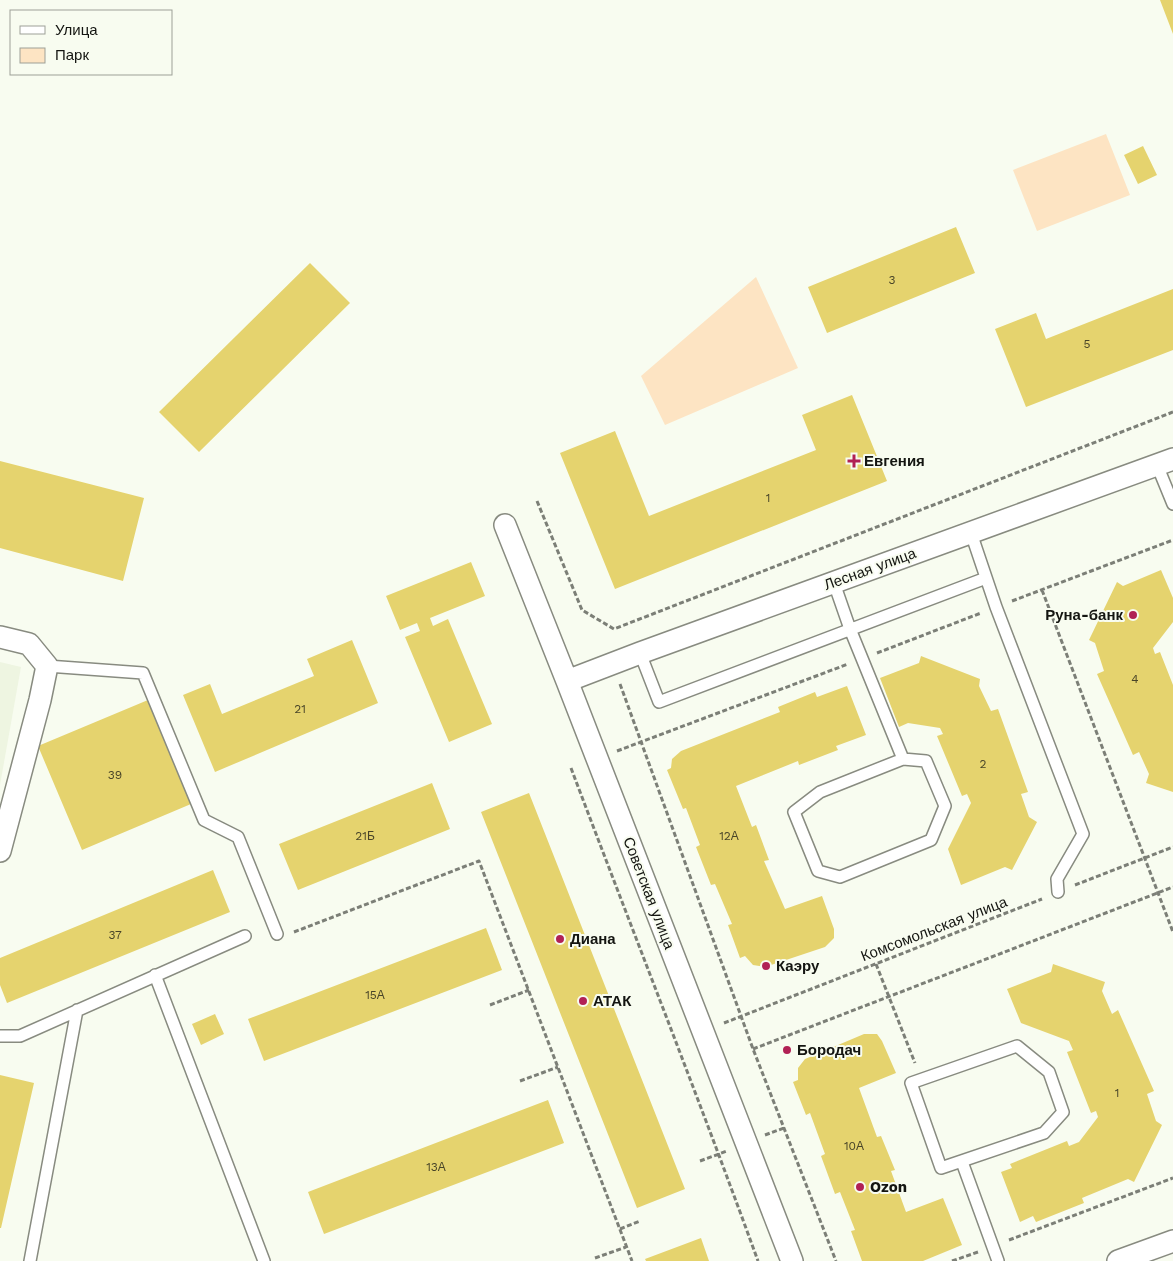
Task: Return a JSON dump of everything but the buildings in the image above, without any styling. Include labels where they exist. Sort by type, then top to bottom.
[{"type":"street","name":"Лесная улица","points":[[567,680],[1165,462]]},
{"type":"street","name":"Советская улица","points":[[505,525],[792,1261]]},
{"type":"street","points":[[0,637],[29,644],[47,666],[40,700],[0,851]]},
{"type":"street","points":[[1118,1261],[1173,1241]]},
{"type":"lane","points":[[1165,462],[1173,504]]},
{"type":"lane","points":[[970,533],[996,608],[1083,834],[1057,879],[1058,892]]},
{"type":"lane","points":[[640,653],[659,702],[986,578]]},
{"type":"lane","points":[[834,583],[850,629],[903,759]]},
{"type":"lane","points":[[47,666],[143,673],[204,820],[238,837],[277,934]]},
{"type":"lane","points":[[903,759],[926,761],[945,806],[931,840],[840,877],[818,871],[794,812],[820,792],[903,759]]},
{"type":"lane","points":[[0,1036],[20,1036],[244,936]]},
{"type":"lane","points":[[155,975],[264,1261]]},
{"type":"lane","points":[[30,1261],[77,1010]]},
{"type":"lane","points":[[1017,1046],[1049,1072],[1063,1112],[1044,1133],[962,1162],[941,1168],[911,1083],[1017,1046]]},
{"type":"lane","points":[[962,1162],[998,1261]]},
{"type":"path","points":[[614,629],[1173,412]]},
{"type":"path","points":[[537,502],[582,610],[614,629]]},
{"type":"path","points":[[596,758],[1173,540]]},
{"type":"path","points":[[1042,590],[1173,932]]},
{"type":"path","points":[[614,629],[612,663],[753,1049],[836,1261]]},
{"type":"path","points":[[571,768],[758,1261]]},
{"type":"path","name":"Комсомольская улица","points":[[702,1031],[1173,847]]},
{"type":"path","points":[[277,934],[288,934],[479,861],[632,1261]]},
{"type":"path","points":[[753,1049],[1173,887]]},
{"type":"path","points":[[876,964],[922,1080]]},
{"type":"path","points":[[490,1005],[529,990]]},
{"type":"path","points":[[520,1080],[558,1067]]},
{"type":"path","points":[[952,1261],[1173,1178]]},
{"type":"path","points":[[620,1229],[640,1221]]},
{"type":"path","points":[[595,1258],[626,1246]]},
{"type":"shaded area","points":[[0,662],[21,667],[0,785]]},
{"type":"green space","points":[[1106,134],[1130,195],[1037,231],[1013,170]]},
{"type":"green space","points":[[756,277],[798,368],[665,425],[641,376]]},
{"type":"place","name":"Евгения","points":[[854,461]]},
{"type":"place","name":"Руна-банк","points":[[1133,615]]},
{"type":"place","name":"Диана","points":[[560,939]]},
{"type":"place","name":"Каэру","points":[[766,966]]},
{"type":"place","name":"АТАК","points":[[583,1001]]},
{"type":"place","name":"Бородач","points":[[787,1050]]},
{"type":"place","name":"Ozon","points":[[860,1187]]}]
